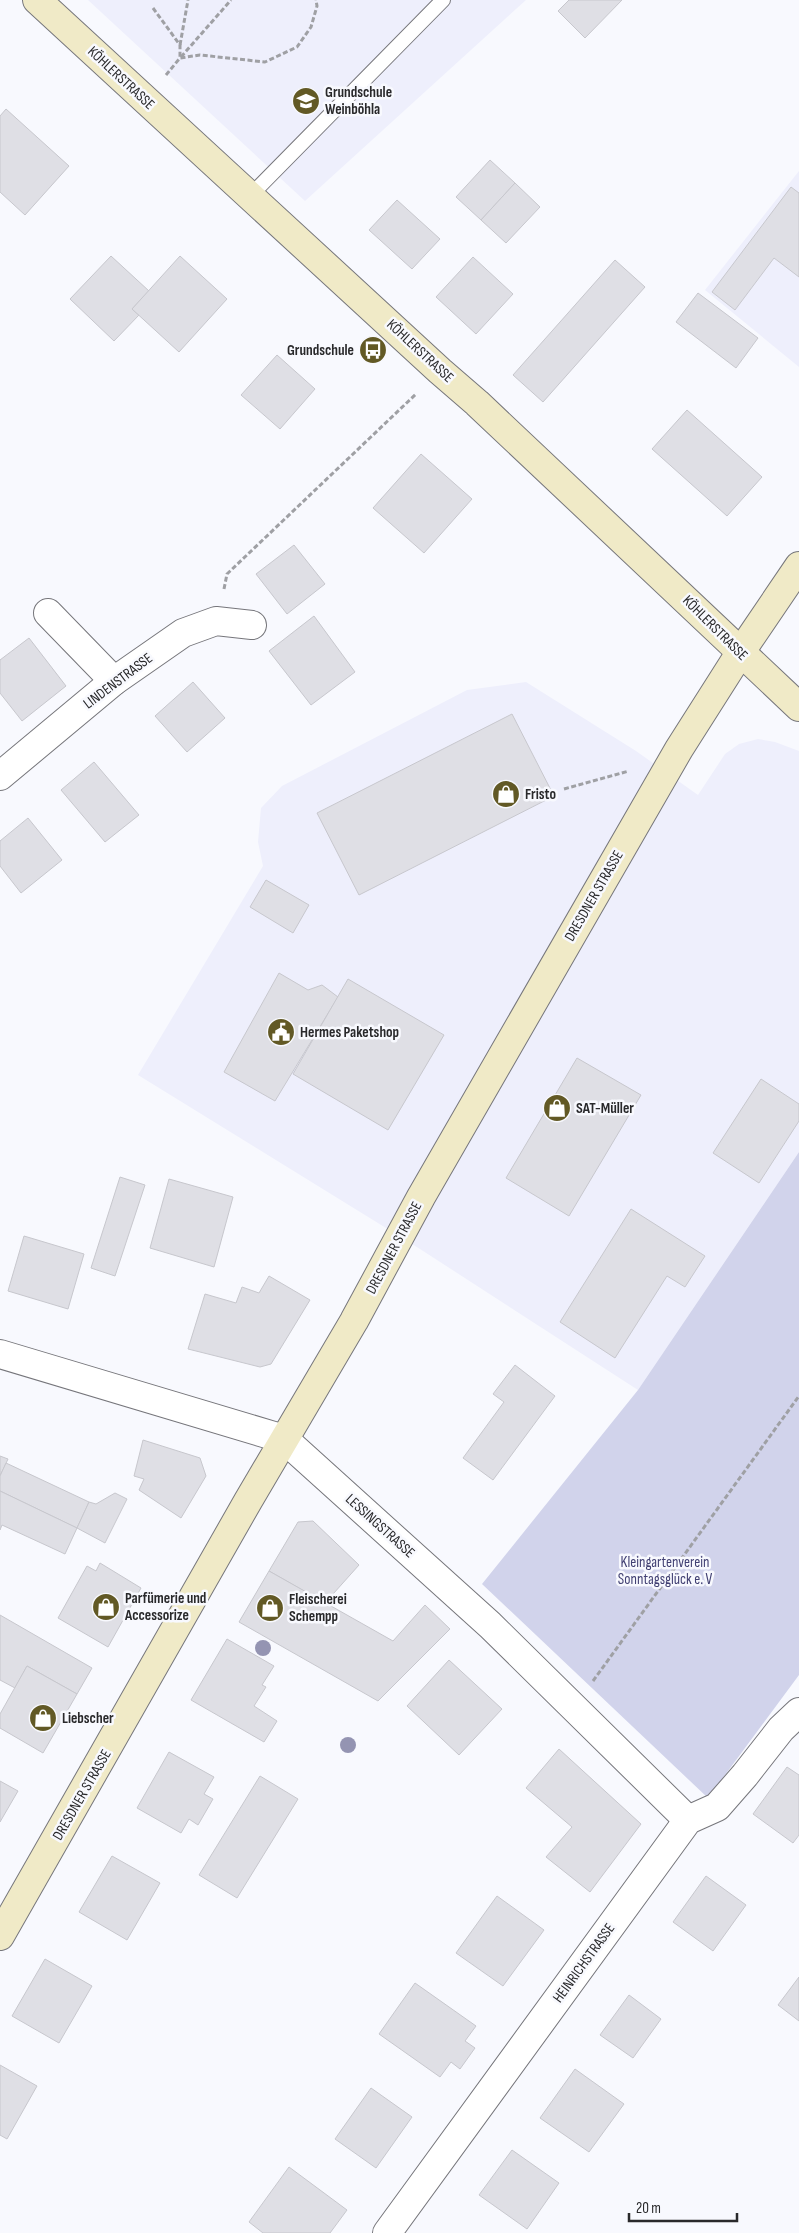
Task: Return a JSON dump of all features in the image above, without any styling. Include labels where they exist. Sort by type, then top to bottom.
[{"type":"main road","name":"KÖHLERSTRASSE","points":[[37,0],[145,101],[372,306],[440,371],[477,402],[799,707]]},
{"type":"main road","name":"DRESDNER STRASSE","points":[[0,1936],[284,1439],[354,1321],[426,1188],[674,758],[740,653],[799,566]]},
{"type":"street","points":[[48,613],[114,681]]},
{"type":"street","name":"LINDENSTRASSE","points":[[0,776],[114,681],[183,633],[216,621],[252,625]]},
{"type":"street","name":"LESSINGSTRASSE","points":[[0,1354],[284,1439],[490,1625],[688,1820]]},
{"type":"street","points":[[688,1820],[718,1807],[781,1729],[799,1712]]},
{"type":"street","name":"HEINRICHSTRASSE","points":[[387,2233],[688,1820]]},
{"type":"lane","points":[[250,196],[443,0]]},
{"type":"path","points":[[180,58],[180,45],[188,0]]},
{"type":"path","points":[[145,101],[231,0]]},
{"type":"path","points":[[180,58],[200,55],[265,62],[296,47],[311,27],[317,6],[316,0]]},
{"type":"path","points":[[153,8],[180,45]]},
{"type":"path","points":[[216,621],[228,574],[440,371]]},
{"type":"path","points":[[564,789],[674,758]]},
{"type":"path","points":[[574,1708],[799,1396]]},
{"type":"shaded area","name":"Grundschule Weinböhla","points":[[88,0],[526,0],[305,201]]},
{"type":"shaded area","points":[[799,171],[799,367],[705,290]]},
{"type":"shaded area","points":[[526,682],[636,751],[698,795],[725,754],[739,744],[758,739],[775,742],[799,751],[799,1152],[638,1390],[420,1249],[138,1075],[263,866],[258,842],[261,808],[282,786],[467,690]]},
{"type":"green space","name":"Kleingartenverein Sonntagsglück e. V","points":[[799,1152],[799,1675],[708,1798],[482,1584],[638,1390]]},
{"type":"building","points":[[569,0],[622,0],[585,38],[558,11]]},
{"type":"building","points":[[6,109],[69,166],[25,215],[0,192],[0,116]]},
{"type":"building","points":[[490,160],[515,183],[481,220],[456,197]]},
{"type":"building","points":[[515,183],[540,207],[506,243],[481,220]]},
{"type":"building","points":[[791,187],[799,193],[799,277],[774,258],[735,310],[712,292]]},
{"type":"building","points":[[397,200],[440,239],[412,269],[369,230]]},
{"type":"building","points":[[111,256],[149,291],[132,309],[139,315],[114,341],[70,299]]},
{"type":"building","points":[[180,256],[227,299],[179,352],[132,309]]},
{"type":"building","points":[[473,257],[513,294],[476,334],[436,297]]},
{"type":"building","points":[[615,260],[645,287],[543,402],[513,375]]},
{"type":"building","points":[[698,293],[758,338],[736,368],[676,322]]},
{"type":"building","points":[[277,355],[315,389],[280,429],[241,395]]},
{"type":"building","points":[[687,410],[762,477],[727,516],[652,449]]},
{"type":"building","points":[[421,454],[472,499],[424,553],[373,508]]},
{"type":"building","points":[[294,545],[325,584],[287,614],[256,574]]},
{"type":"building","points":[[314,616],[355,672],[311,705],[269,651]]},
{"type":"building","points":[[29,638],[66,686],[22,721],[0,693],[0,660]]},
{"type":"building","points":[[193,682],[225,718],[187,752],[155,716]]},
{"type":"building","points":[[512,714],[554,796],[359,895],[317,813]]},
{"type":"building","points":[[94,762],[139,815],[105,842],[61,790]]},
{"type":"building","points":[[28,818],[62,860],[21,893],[0,866],[0,841]]},
{"type":"building","points":[[266,880],[309,905],[293,933],[250,907]]},
{"type":"building","points":[[279,973],[308,990],[322,985],[338,997],[275,1101],[224,1072]]},
{"type":"building","points":[[348,979],[444,1035],[388,1130],[293,1074]]},
{"type":"building","points":[[577,1058],[641,1095],[569,1216],[506,1178]]},
{"type":"building","points":[[761,1079],[799,1104],[799,1121],[759,1183],[713,1153]]},
{"type":"building","points":[[120,1177],[145,1185],[115,1276],[91,1268]]},
{"type":"building","points":[[169,1179],[233,1197],[214,1267],[150,1248]]},
{"type":"building","points":[[631,1209],[705,1256],[685,1287],[667,1276],[615,1358],[560,1322]]},
{"type":"building","points":[[24,1236],[84,1254],[68,1309],[8,1291]]},
{"type":"building","points":[[269,1276],[310,1300],[271,1364],[260,1367],[188,1349],[205,1294],[236,1303],[242,1287],[259,1293]]},
{"type":"building","points":[[515,1365],[555,1396],[493,1480],[463,1458],[504,1402],[493,1394]]},
{"type":"building","points":[[143,1440],[200,1458],[206,1476],[181,1518],[139,1490],[144,1479],[134,1476]]},
{"type":"building","points":[[0,1456],[8,1459],[0,1476]]},
{"type":"building","points":[[6,1463],[89,1502],[77,1528],[0,1491],[0,1476]]},
{"type":"building","points":[[0,1491],[77,1528],[65,1554],[2,1525],[0,1530]]},
{"type":"building","points":[[115,1493],[127,1499],[105,1543],[77,1528],[89,1502],[96,1504]]},
{"type":"building","points":[[313,1521],[359,1565],[325,1603],[269,1571],[298,1522]]},
{"type":"building","points":[[100,1563],[141,1588],[108,1647],[58,1618],[87,1566],[96,1571]]},
{"type":"building","points":[[269,1571],[393,1641],[425,1605],[450,1629],[378,1701],[239,1622]]},
{"type":"building","points":[[0,1615],[92,1668],[77,1694],[27,1666],[15,1688],[0,1680]]},
{"type":"building","points":[[227,1639],[274,1666],[262,1685],[266,1687],[254,1706],[277,1721],[264,1742],[191,1700]]},
{"type":"building","points":[[449,1660],[502,1709],[459,1755],[407,1706]]},
{"type":"building","points":[[27,1666],[77,1694],[43,1753],[0,1728],[0,1714]]},
{"type":"building","points":[[559,1749],[641,1824],[590,1892],[546,1857],[572,1827],[526,1788]]},
{"type":"building","points":[[169,1752],[214,1777],[204,1794],[213,1799],[198,1825],[189,1819],[181,1833],[137,1808]]},
{"type":"building","points":[[787,1767],[799,1775],[799,1835],[793,1843],[753,1814]]},
{"type":"building","points":[[260,1776],[298,1799],[237,1898],[199,1875]]},
{"type":"building","points":[[0,1781],[18,1791],[0,1822]]},
{"type":"building","points":[[112,1856],[160,1883],[127,1940],[79,1912]]},
{"type":"building","points":[[706,1876],[746,1905],[713,1951],[673,1922]]},
{"type":"building","points":[[497,1896],[544,1930],[503,1986],[456,1953]]},
{"type":"building","points":[[45,1959],[92,1986],[59,2043],[12,2016]]},
{"type":"building","points":[[799,1977],[799,2021],[778,2005]]},
{"type":"building","points":[[415,1983],[476,2026],[465,2041],[475,2048],[460,2069],[451,2062],[440,2077],[379,2034]]},
{"type":"building","points":[[629,1995],[661,2019],[633,2058],[600,2035]]},
{"type":"building","points":[[0,2065],[37,2086],[7,2139],[0,2135]]},
{"type":"building","points":[[575,2069],[624,2104],[589,2152],[540,2118]]},
{"type":"building","points":[[371,2088],[412,2117],[376,2168],[335,2139]]},
{"type":"building","points":[[512,2150],[559,2183],[527,2229],[479,2195]]},
{"type":"building","points":[[289,2167],[347,2210],[330,2233],[263,2233],[249,2222]]},
{"type":"place","name":"Grundschule Weinböhla","points":[[306,101]]},
{"type":"place","name":"Grundschule","points":[[373,350]]},
{"type":"place","name":"Fristo","points":[[506,794]]},
{"type":"place","name":"Hermes Paketshop","points":[[281,1032]]},
{"type":"place","name":"SAT-Müller","points":[[557,1108]]},
{"type":"place","name":"Parfümerie und Accessorize","points":[[106,1607]]},
{"type":"place","name":"Fleischerei Schempp","points":[[270,1608]]},
{"type":"place","name":"Liebscher","points":[[43,1718]]}]
